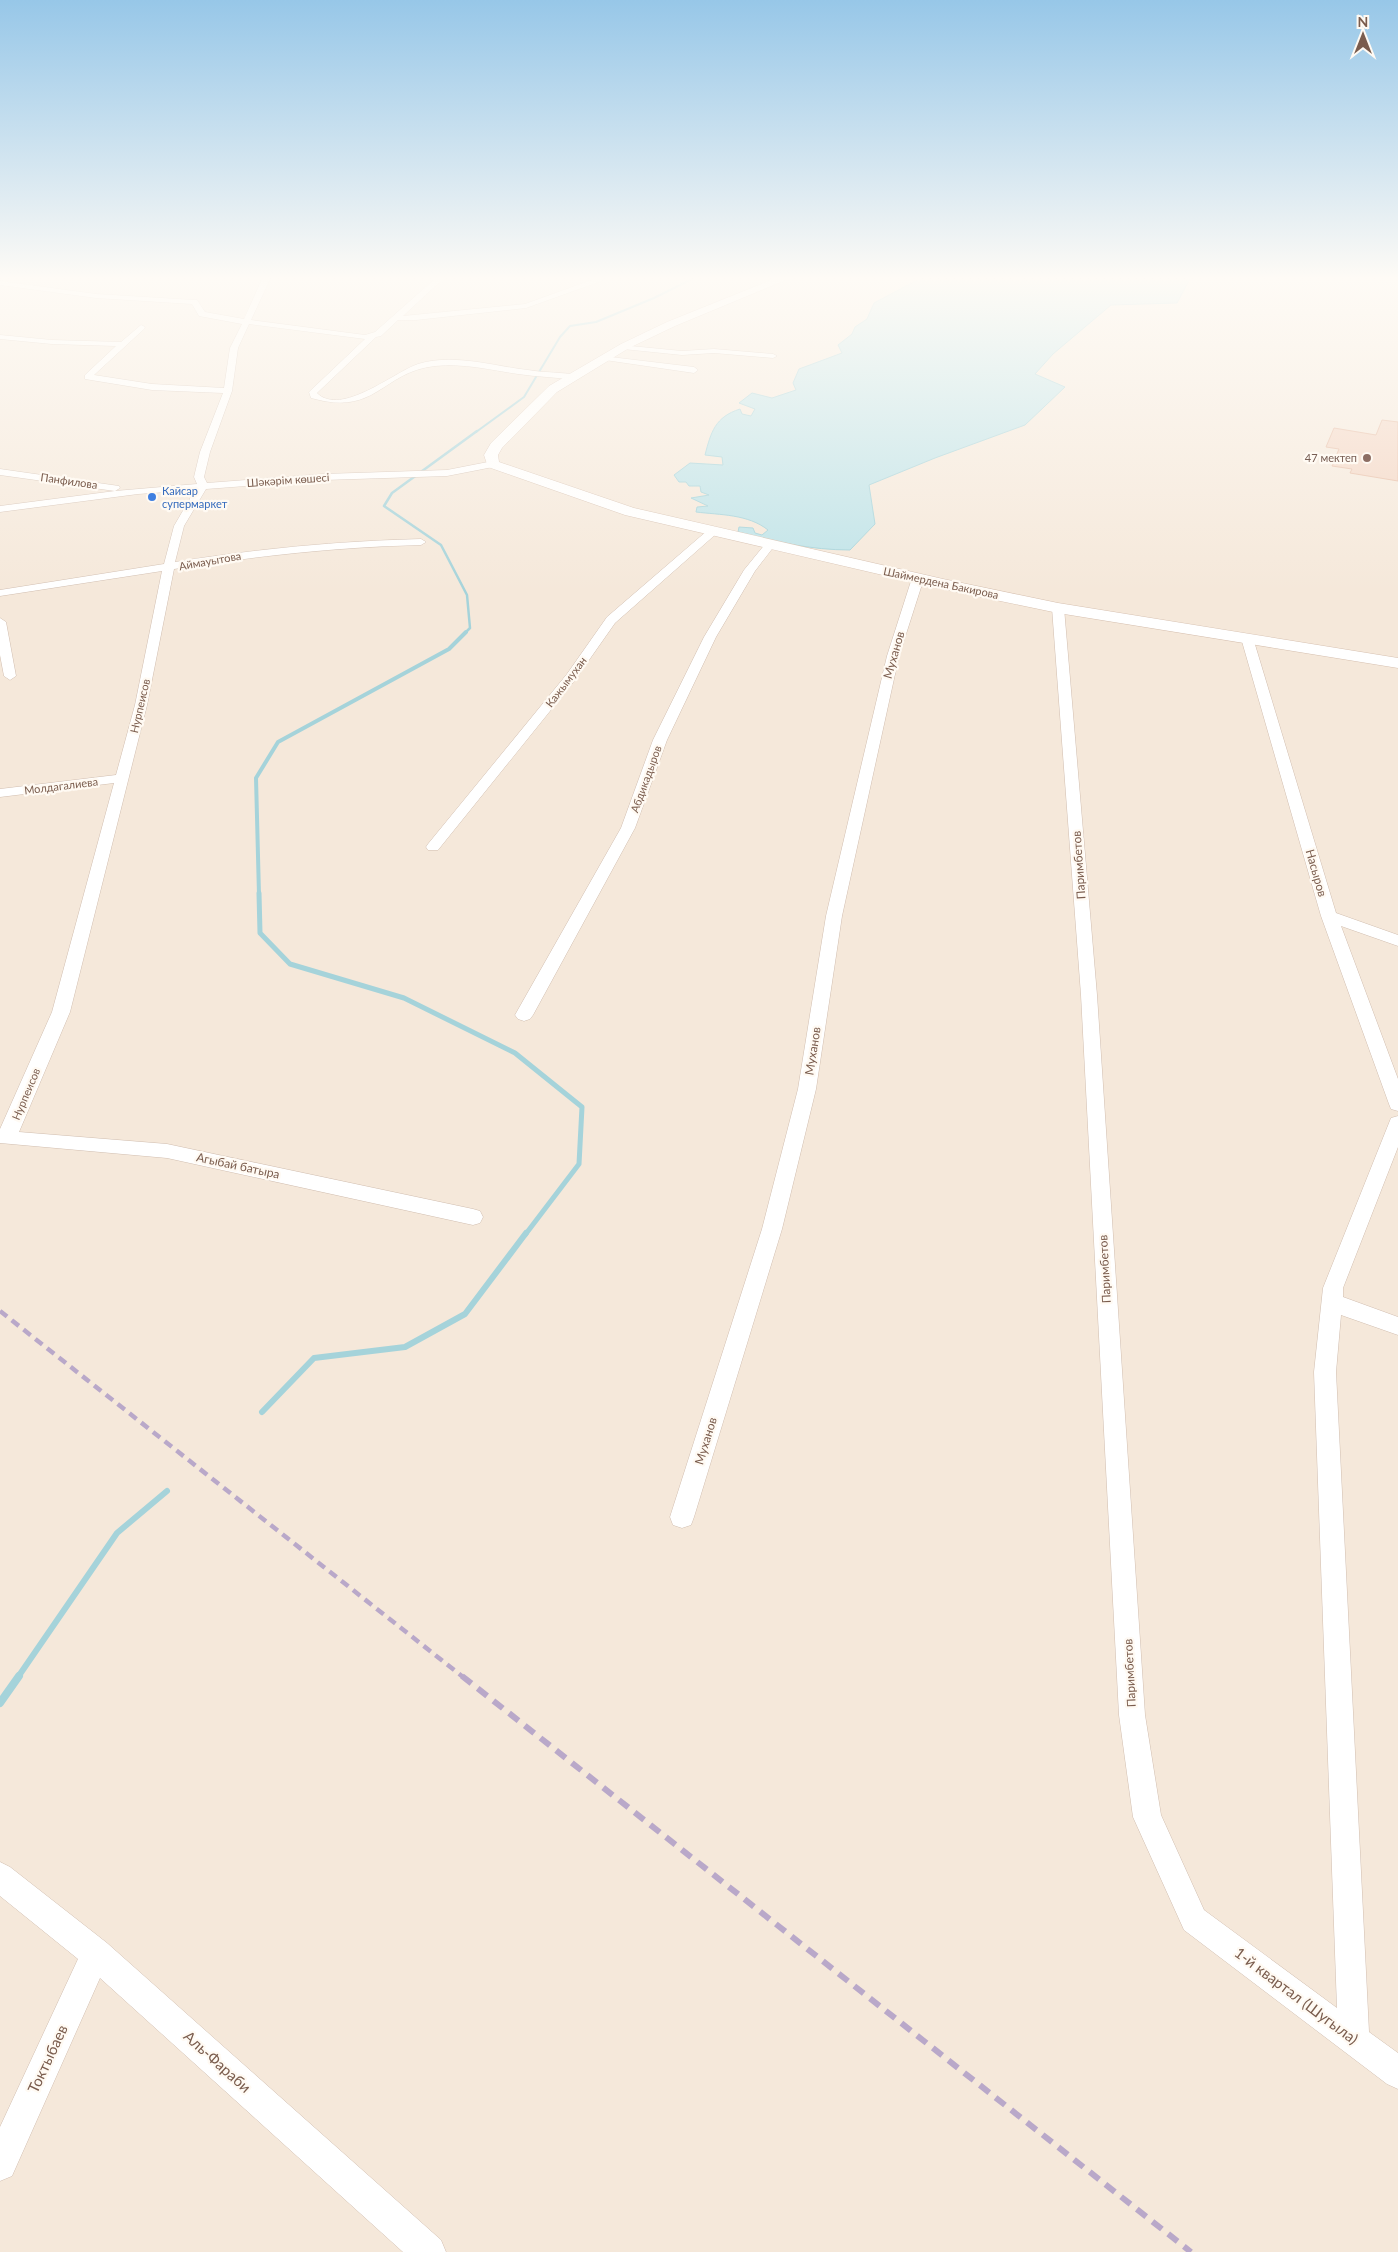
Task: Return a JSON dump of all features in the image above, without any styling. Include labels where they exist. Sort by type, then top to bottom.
[{"type":"street","points":[[118,382],[152,388],[228,391]]},
{"type":"street","points":[[203,485],[199,477],[205,452],[228,391],[229,382]]},
{"type":"street","points":[[324,382],[313,392],[314,396],[332,400],[356,399],[377,391],[390,382]]},
{"type":"street","points":[[493,464],[491,455],[496,446],[553,389],[566,382]]},
{"type":"street","name":"Шәкәрім көшесі","points":[[0,509],[138,491],[203,485],[465,471],[493,464]]},
{"type":"street","name":"Шаймердена Бакирова","points":[[493,464],[630,512],[918,578],[1058,608],[1398,663]]},
{"type":"street","name":"Панфилова","points":[[0,472],[138,491]]},
{"type":"street","name":"Нурпеисов","points":[[3,1137],[61,1012],[141,705],[168,568],[179,526],[203,485]]},
{"type":"street","name":"Кажымухан","points":[[433,847],[571,678],[611,620],[712,532]]},
{"type":"street","name":"Аймауытова","points":[[0,593],[254,554],[376,543],[421,542]]},
{"type":"street","name":"Абдикадыров","points":[[524,1015],[628,828],[660,740],[710,637],[750,570],[770,545]]},
{"type":"street","name":"Муханов","points":[[682,1518],[772,1229],[798,1126],[807,1088],[834,916],[858,804],[893,656],[918,578]]},
{"type":"street","name":"Паримбетов","points":[[1058,608],[1089,995],[1132,1715],[1147,1817],[1194,1920]]},
{"type":"street","points":[[0,622],[10,676]]},
{"type":"street","name":"Насыров","points":[[1247,638],[1329,916],[1398,1104]]},
{"type":"street","name":"Молдагалиева","points":[[0,793],[122,778]]},
{"type":"street","points":[[1329,916],[1398,941]]},
{"type":"street","points":[[1354,2038],[1326,1372],[1333,1288],[1398,1124]]},
{"type":"street","name":"Агыбай батыра","points":[[3,1137],[168,1150],[473,1217]]},
{"type":"street","points":[[1331,1302],[1398,1326]]},
{"type":"street","name":"Аль-Фараби","points":[[0,1877],[96,1954],[429,2252]]},
{"type":"street","name":"1-й квартал (Шугыла)","points":[[1194,1920],[1354,2038],[1398,2073]]},
{"type":"street","name":"Токтыбаев","points":[[0,2164],[96,1954]]},
{"type":"shaded area","points":[[0,382],[1398,382],[1398,2252],[0,2252]]},
{"type":"water","points":[[1054,382],[1065,387],[1025,425],[935,458],[869,485],[875,524],[850,550],[836,550],[780,542],[738,532],[739,527],[753,528],[755,533],[762,535],[768,530],[743,518],[696,512],[697,507],[708,506],[691,498],[709,495],[701,492],[700,486],[689,486],[686,482],[679,482],[674,475],[690,463],[723,465],[722,457],[705,455],[715,426],[725,416],[740,409],[742,414],[751,416],[755,409],[739,403],[752,393],[772,398],[796,390],[793,383]]},
{"type":"building","name":"47 мектеп","points":[[1382,420],[1398,422],[1398,481],[1350,473],[1352,469],[1332,466],[1339,449],[1326,447],[1334,428],[1376,435]]},
{"type":"waterway","points":[[476,432],[524,397],[533,382]]},
{"type":"waterway","points":[[259,895],[256,778],[278,742],[449,649],[470,628],[467,595],[441,545],[384,506],[392,493],[477,431]]},
{"type":"waterway","points":[[259,893],[260,933],[290,964],[404,998],[515,1053],[582,1107],[579,1164],[525,1235]]},
{"type":"waterway","points":[[262,1412],[314,1358],[405,1347],[465,1314],[526,1233]]},
{"type":"waterway","points":[[18,1677],[117,1533],[167,1491]]},
{"type":"waterway","points":[[0,1703],[19,1676]]},
{"type":"railway","points":[[0,1311],[463,1677]]},
{"type":"railway","points":[[462,1676],[1191,2252]]},
{"type":"place","name":"47 мектеп","points":[[1367,458]]},
{"type":"place","name":"Кайсар супермаркет","points":[[152,497]]}]
